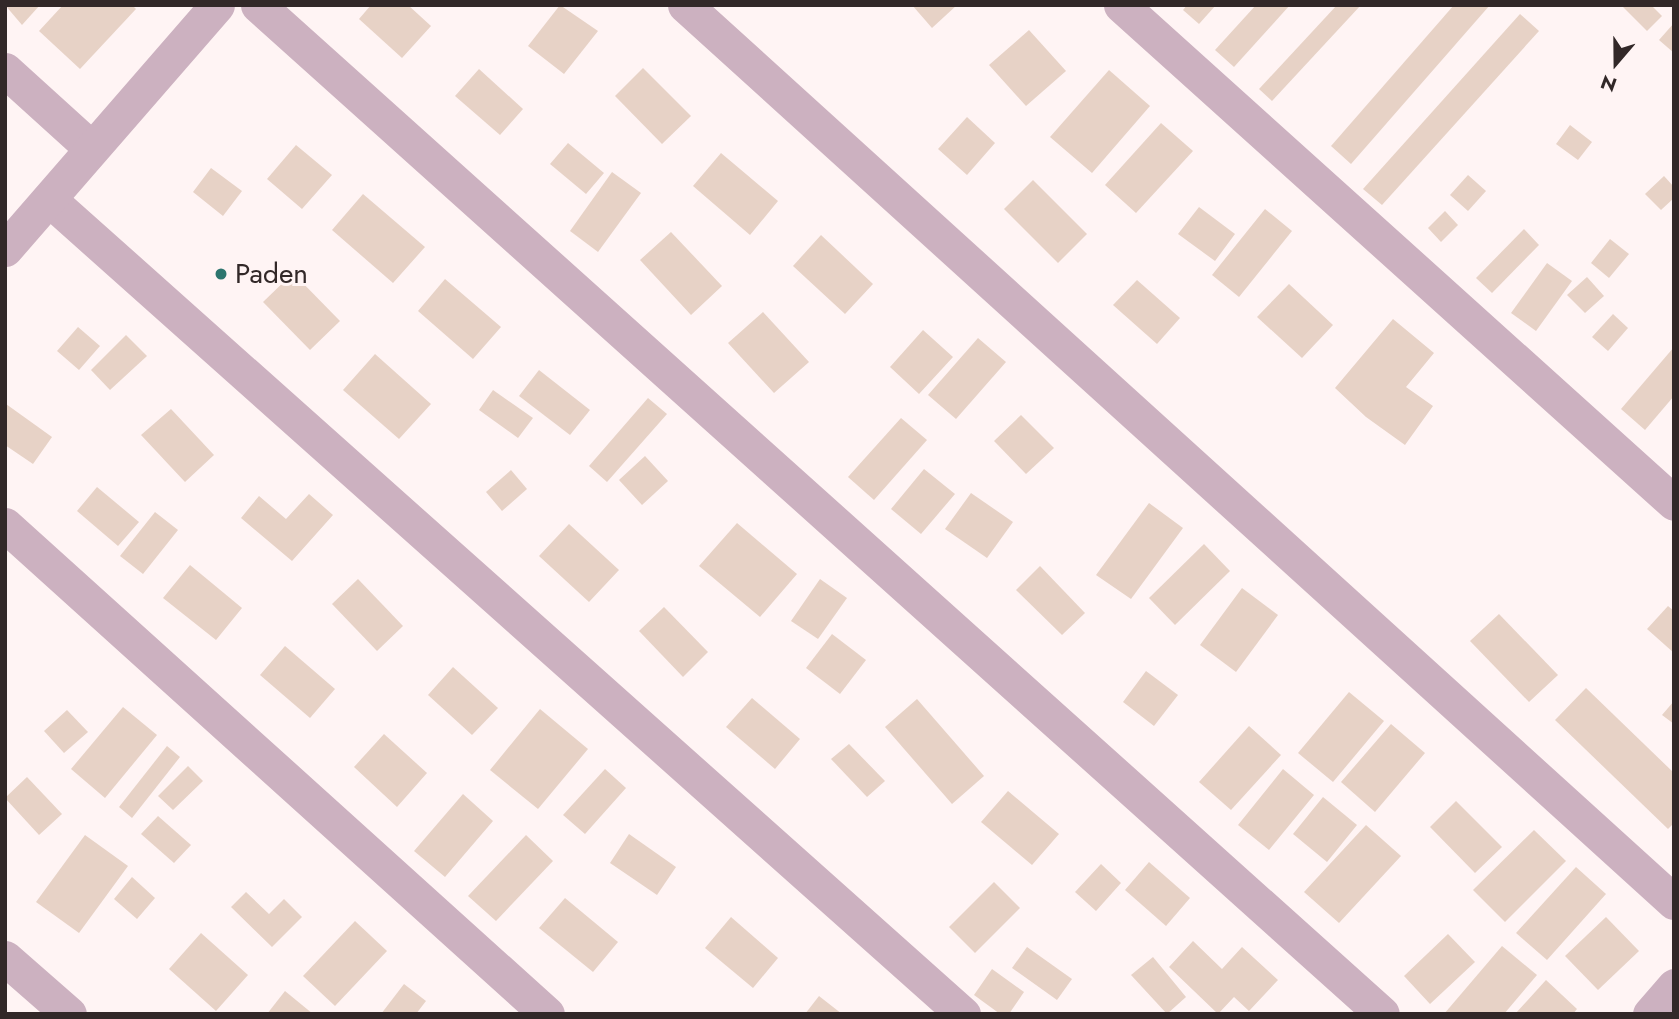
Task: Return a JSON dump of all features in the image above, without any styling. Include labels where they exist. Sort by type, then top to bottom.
[{"type":"street","points":[[5,249],[51,201],[90,147],[216,5]]},
{"type":"street","points":[[258,5],[1382,1014]]},
{"type":"street","points":[[684,5],[1674,902]]},
{"type":"street","points":[[1121,5],[1674,503]]},
{"type":"street","points":[[5,70],[90,147]]},
{"type":"street","points":[[51,201],[963,1014]]},
{"type":"street","points":[[5,524],[547,1014]]},
{"type":"street","points":[[5,958],[69,1014]]},
{"type":"street","points":[[1650,1014],[1674,986]]},
{"type":"building","points":[[5,5],[40,5],[22,25]]},
{"type":"building","points":[[63,5],[132,5],[136,9],[80,69],[39,31]]},
{"type":"building","points":[[371,5],[408,5],[431,26],[402,58],[359,19]]},
{"type":"building","points":[[560,5],[598,31],[564,74],[528,46]]},
{"type":"building","points":[[912,5],[957,5],[932,28]]},
{"type":"building","points":[[1187,5],[1216,5],[1199,24],[1183,10]]},
{"type":"building","points":[[1256,5],[1290,5],[1234,67],[1215,50]]},
{"type":"building","points":[[1337,5],[1361,5],[1272,101],[1259,89]]},
{"type":"building","points":[[1454,5],[1490,5],[1351,164],[1331,146]]},
{"type":"building","points":[[1621,5],[1651,5],[1662,16],[1647,31]]},
{"type":"building","points":[[1520,14],[1539,31],[1382,205],[1363,189]]},
{"type":"building","points":[[1674,23],[1674,53],[1659,40]]},
{"type":"building","points":[[1029,30],[1066,71],[1026,106],[989,65]]},
{"type":"building","points":[[643,68],[691,116],[662,144],[615,96]]},
{"type":"building","points":[[479,69],[523,109],[500,135],[455,96]]},
{"type":"building","points":[[1109,70],[1150,106],[1092,173],[1050,137]]},
{"type":"building","points":[[967,117],[995,143],[967,175],[938,149]]},
{"type":"building","points":[[1161,123],[1193,151],[1136,213],[1105,185]]},
{"type":"building","points":[[1570,125],[1592,142],[1578,160],[1556,144]]},
{"type":"building","points":[[568,143],[604,173],[586,194],[550,164]]},
{"type":"building","points":[[296,145],[332,175],[302,209],[267,179]]},
{"type":"building","points":[[721,153],[778,201],[750,235],[693,186]]},
{"type":"building","points":[[211,168],[242,191],[223,216],[193,192]]},
{"type":"building","points":[[612,172],[641,193],[598,252],[570,231]]},
{"type":"building","points":[[1468,175],[1486,191],[1468,211],[1450,195]]},
{"type":"building","points":[[1664,176],[1674,187],[1674,198],[1661,210],[1645,194]]},
{"type":"building","points":[[1033,180],[1087,234],[1058,263],[1004,209]]},
{"type":"building","points":[[363,194],[425,247],[393,283],[332,230]]},
{"type":"building","points":[[1199,207],[1235,234],[1215,261],[1178,234]]},
{"type":"building","points":[[1265,209],[1292,231],[1239,297],[1212,275]]},
{"type":"building","points":[[1445,211],[1458,225],[1441,242],[1428,228]]},
{"type":"building","points":[[1524,229],[1539,245],[1492,293],[1476,278]]},
{"type":"building","points":[[671,232],[722,286],[691,315],[640,260]]},
{"type":"building","points":[[821,235],[873,284],[845,314],[793,266]]},
{"type":"building","points":[[1610,239],[1629,254],[1609,278],[1591,263]]},
{"type":"building","points":[[1547,263],[1572,281],[1536,331],[1511,313]]},
{"type":"building","points":[[293,273],[340,321],[310,350],[263,302]]},
{"type":"building","points":[[1587,277],[1604,296],[1585,313],[1567,295]]},
{"type":"building","points":[[445,279],[501,327],[473,359],[418,311]]},
{"type":"building","points":[[1137,280],[1180,318],[1157,344],[1113,305]]},
{"type":"building","points":[[1289,284],[1333,325],[1302,358],[1257,317]]},
{"type":"building","points":[[763,312],[809,362],[774,393],[728,343]]},
{"type":"building","points":[[1613,314],[1628,328],[1608,351],[1592,337]]},
{"type":"building","points":[[1393,319],[1434,353],[1406,387],[1433,406],[1405,445],[1366,417],[1335,388]]},
{"type":"building","points":[[78,327],[100,346],[79,370],[57,351]]},
{"type":"building","points":[[923,330],[953,357],[919,394],[890,367]]},
{"type":"building","points":[[126,335],[147,356],[110,390],[91,370]]},
{"type":"building","points":[[978,338],[1006,362],[956,419],[928,395]]},
{"type":"building","points":[[1674,347],[1674,396],[1645,430],[1621,409]]},
{"type":"building","points":[[375,354],[431,404],[399,439],[343,390]]},
{"type":"building","points":[[539,370],[590,410],[570,435],[519,396]]},
{"type":"building","points":[[493,390],[533,418],[518,438],[479,410]]},
{"type":"building","points":[[648,398],[667,414],[607,482],[589,466]]},
{"type":"building","points":[[6,404],[52,437],[33,464],[5,445]]},
{"type":"building","points":[[171,409],[214,455],[185,482],[141,435]]},
{"type":"building","points":[[1021,415],[1054,448],[1026,474],[994,441]]},
{"type":"building","points":[[901,418],[927,440],[874,500],[848,477]]},
{"type":"building","points":[[645,456],[668,481],[642,505],[619,480]]},
{"type":"building","points":[[924,469],[955,494],[921,534],[891,509]]},
{"type":"building","points":[[511,470],[527,489],[502,511],[486,492]]},
{"type":"building","points":[[97,487],[139,522],[118,546],[77,511]]},
{"type":"building","points":[[971,493],[1013,522],[987,558],[945,529]]},
{"type":"building","points":[[309,494],[333,515],[292,561],[241,518],[259,496],[286,519]]},
{"type":"building","points":[[1149,503],[1183,528],[1131,599],[1096,575]]},
{"type":"building","points":[[155,512],[178,530],[143,574],[120,556]]},
{"type":"building","points":[[737,523],[797,574],[760,617],[699,566]]},
{"type":"building","points":[[569,524],[619,570],[589,602],[539,556]]},
{"type":"building","points":[[1204,544],[1230,571],[1175,625],[1149,598]]},
{"type":"building","points":[[190,565],[242,608],[216,640],[163,598]]},
{"type":"building","points":[[1040,566],[1085,613],[1062,635],[1016,590]]},
{"type":"building","points":[[358,579],[403,626],[377,651],[332,604]]},
{"type":"building","points":[[820,579],[847,598],[818,639],[791,621]]},
{"type":"building","points":[[1242,588],[1278,615],[1236,672],[1200,645]]},
{"type":"building","points":[[1668,606],[1674,611],[1674,653],[1647,629]]},
{"type":"building","points":[[664,607],[708,652],[683,677],[639,631]]},
{"type":"building","points":[[1499,614],[1558,675],[1529,702],[1470,641]]},
{"type":"building","points":[[832,634],[866,660],[840,694],[806,668]]},
{"type":"building","points":[[285,646],[335,689],[310,718],[260,675]]},
{"type":"building","points":[[453,667],[498,708],[472,735],[428,695]]},
{"type":"building","points":[[1146,671],[1178,695],[1154,726],[1123,702]]},
{"type":"building","points":[[1586,688],[1674,773],[1674,823],[1668,829],[1555,720]]},
{"type":"building","points":[[1349,692],[1384,721],[1333,782],[1298,753]]},
{"type":"building","points":[[752,698],[800,739],[775,769],[726,727]]},
{"type":"building","points":[[917,699],[984,776],[952,804],[885,727]]},
{"type":"building","points":[[1674,701],[1674,724],[1662,715]]},
{"type":"building","points":[[123,707],[157,735],[105,798],[71,769]]},
{"type":"building","points":[[540,709],[588,749],[538,809],[490,770]]},
{"type":"building","points":[[67,710],[88,732],[64,753],[44,731]]},
{"type":"building","points":[[1391,724],[1425,753],[1375,812],[1341,782]]},
{"type":"building","points":[[1249,726],[1281,755],[1231,810],[1199,782]]},
{"type":"building","points":[[384,734],[427,773],[397,807],[354,767]]},
{"type":"building","points":[[849,744],[885,781],[867,797],[831,759]]},
{"type":"building","points":[[167,746],[180,757],[132,818],[119,807]]},
{"type":"building","points":[[188,766],[203,781],[173,810],[158,796]]},
{"type":"building","points":[[605,769],[626,788],[585,834],[563,815]]},
{"type":"building","points":[[1283,769],[1314,795],[1269,850],[1238,825]]},
{"type":"building","points":[[27,777],[62,814],[39,835],[5,798]]},
{"type":"building","points":[[1008,791],[1059,834],[1032,865],[981,822]]},
{"type":"building","points":[[463,794],[493,821],[445,877],[414,851]]},
{"type":"building","points":[[1323,797],[1357,825],[1327,862],[1293,834]]},
{"type":"building","points":[[1456,801],[1502,847],[1475,873],[1430,827]]},
{"type":"building","points":[[158,816],[191,845],[174,863],[141,834]]},
{"type":"building","points":[[1366,825],[1401,856],[1339,923],[1304,892]]},
{"type":"building","points":[[1534,830],[1566,861],[1505,922],[1473,890]]},
{"type":"building","points":[[629,834],[676,867],[657,895],[610,863]]},
{"type":"building","points":[[85,835],[128,866],[79,933],[36,902]]},
{"type":"building","points":[[526,835],[553,861],[496,921],[468,896]]},
{"type":"building","points":[[1149,862],[1190,898],[1166,926],[1125,890]]},
{"type":"building","points":[[1101,864],[1121,883],[1096,911],[1075,892]]},
{"type":"building","points":[[1576,867],[1606,894],[1547,960],[1516,933]]},
{"type":"building","points":[[132,877],[155,898],[137,919],[114,899]]},
{"type":"building","points":[[994,882],[1020,908],[975,953],[949,927]]},
{"type":"building","points":[[246,892],[269,914],[284,899],[302,917],[272,947],[231,907]]},
{"type":"building","points":[[565,898],[618,942],[593,972],[539,928]]},
{"type":"building","points":[[731,917],[778,958],[753,988],[705,948]]},
{"type":"building","points":[[1606,917],[1639,951],[1598,990],[1565,956]]},
{"type":"building","points":[[355,921],[387,951],[335,1006],[303,976]]},
{"type":"building","points":[[201,933],[248,975],[216,1011],[169,969]]},
{"type":"building","points":[[1448,934],[1475,962],[1430,1004],[1404,976]]},
{"type":"building","points":[[1193,941],[1222,969],[1242,947],[1278,980],[1249,1011],[1234,997],[1218,1014],[1169,967]]},
{"type":"building","points":[[1502,946],[1537,975],[1504,1014],[1444,1014]]},
{"type":"building","points":[[1027,947],[1072,979],[1057,1000],[1012,968]]},
{"type":"building","points":[[1153,957],[1186,997],[1167,1014],[1131,975]]},
{"type":"building","points":[[992,969],[1024,992],[1009,1014],[1000,1014],[974,995]]},
{"type":"building","points":[[1546,980],[1577,1009],[1573,1014],[1515,1014]]},
{"type":"building","points":[[404,984],[426,1001],[416,1014],[381,1014]]},
{"type":"building","points":[[285,991],[313,1014],[267,1014]]},
{"type":"building","points":[[819,996],[842,1014],[805,1014]]},
{"type":"place","name":"Paden","points":[[221,274]]}]
